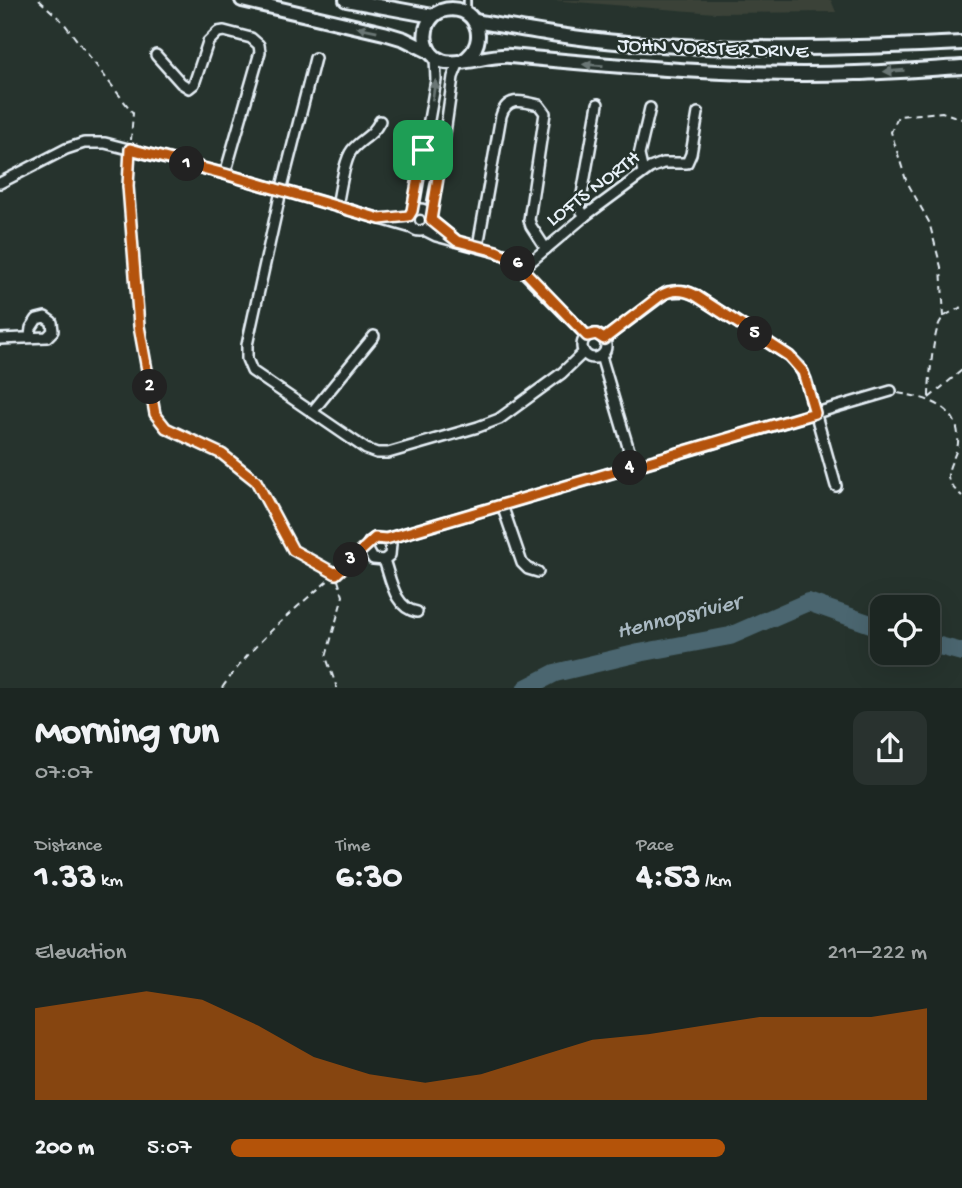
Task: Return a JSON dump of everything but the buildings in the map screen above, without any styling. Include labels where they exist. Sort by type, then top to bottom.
[{"type":"street","points":[[242,0],[384,33],[404,39],[450,63],[461,62]]},
{"type":"street","points":[[0,183],[66,149],[84,143],[105,142],[418,231],[424,230],[429,226],[431,218],[453,77],[461,62],[476,48],[479,30],[470,12],[458,9],[438,10],[346,0]]},
{"type":"street","points":[[412,228],[409,223],[436,80],[433,55],[425,34],[427,24],[438,10]]},
{"type":"street","name":"JOHN VORSTER DRIVE","points":[[470,12],[550,34],[627,43],[807,50],[962,43]]},
{"type":"street","points":[[156,55],[181,83],[189,88],[196,80],[208,42],[218,32],[251,38],[259,45],[260,52],[225,174]]},
{"type":"street","name":"JOHN VORSTER DRIVE","points":[[461,62],[490,56],[507,56],[600,65],[728,72],[855,74],[962,67]]},
{"type":"street","points":[[315,58],[281,191],[247,345],[247,359],[252,371],[371,452],[388,453],[478,428],[499,419],[562,373],[584,352]]},
{"type":"street","points":[[478,246],[501,116],[506,105],[515,101],[539,105],[545,113],[529,220],[546,248]]},
{"type":"street","points":[[585,216],[580,209],[598,104]]},
{"type":"street","points":[[643,172],[639,155],[650,108]]},
{"type":"street","name":"LOFTS NORTH","points":[[522,269],[643,172],[663,163],[687,163],[698,113]]},
{"type":"street","points":[[337,206],[347,158],[353,149],[374,132],[380,121]]},
{"type":"street","points":[[423,150],[442,153]]},
{"type":"street","points":[[380,219],[424,209],[457,241]]},
{"type":"street","points":[[424,230],[436,236],[507,256],[587,336]]},
{"type":"street","points":[[604,339],[667,292],[685,291],[695,295],[789,356],[803,372],[836,486]]},
{"type":"street","points":[[584,352],[583,342],[587,336],[596,334],[604,339],[606,348],[601,356],[635,467]]},
{"type":"street","points":[[0,339],[30,336]]},
{"type":"street","points":[[312,412],[374,336]]},
{"type":"street","points":[[584,352],[592,357],[601,356]]},
{"type":"street","points":[[384,560],[373,559],[369,553],[368,546],[375,538],[386,539],[891,391]]},
{"type":"street","points":[[502,505],[522,563],[528,569],[538,572]]},
{"type":"street","points":[[384,560],[391,552],[391,544],[386,539]]},
{"type":"street","points":[[384,560],[401,604],[408,610],[417,612]]},
{"type":"path","points":[[39,0],[63,22],[133,113],[128,186],[139,326],[155,414],[166,428],[222,454],[256,481],[293,550],[336,574],[343,596],[326,657],[337,688]]},
{"type":"path","points":[[944,317],[941,267],[929,222],[906,180],[891,132],[898,116],[942,112],[962,119]]},
{"type":"path","points":[[929,398],[929,363],[939,323],[962,307]]},
{"type":"path","points":[[929,398],[962,370]]},
{"type":"path","points":[[891,391],[929,398],[948,413],[958,428],[958,445],[948,474],[949,483],[962,496]]},
{"type":"path","points":[[222,688],[267,633],[368,546]]},
{"type":"shaded area","points":[[550,0],[831,0],[836,12],[715,13]]},
{"type":"waterway","name":"Hennopsrivier","points":[[526,688],[555,673],[639,653],[730,636],[808,602],[870,624]]},
{"type":"waterway","name":"Hennopsrivier","points":[[940,646],[962,652]]},
{"type":"route","points":[[130,149],[380,219],[409,216],[423,150],[442,153],[431,220],[457,241],[496,251],[514,260],[587,336],[596,334],[604,339],[660,296],[667,292],[685,291],[789,356],[803,372],[815,413],[386,539],[375,538],[336,574],[293,550],[256,481],[222,454],[166,428],[155,414],[139,326],[128,186],[130,149]]}]
